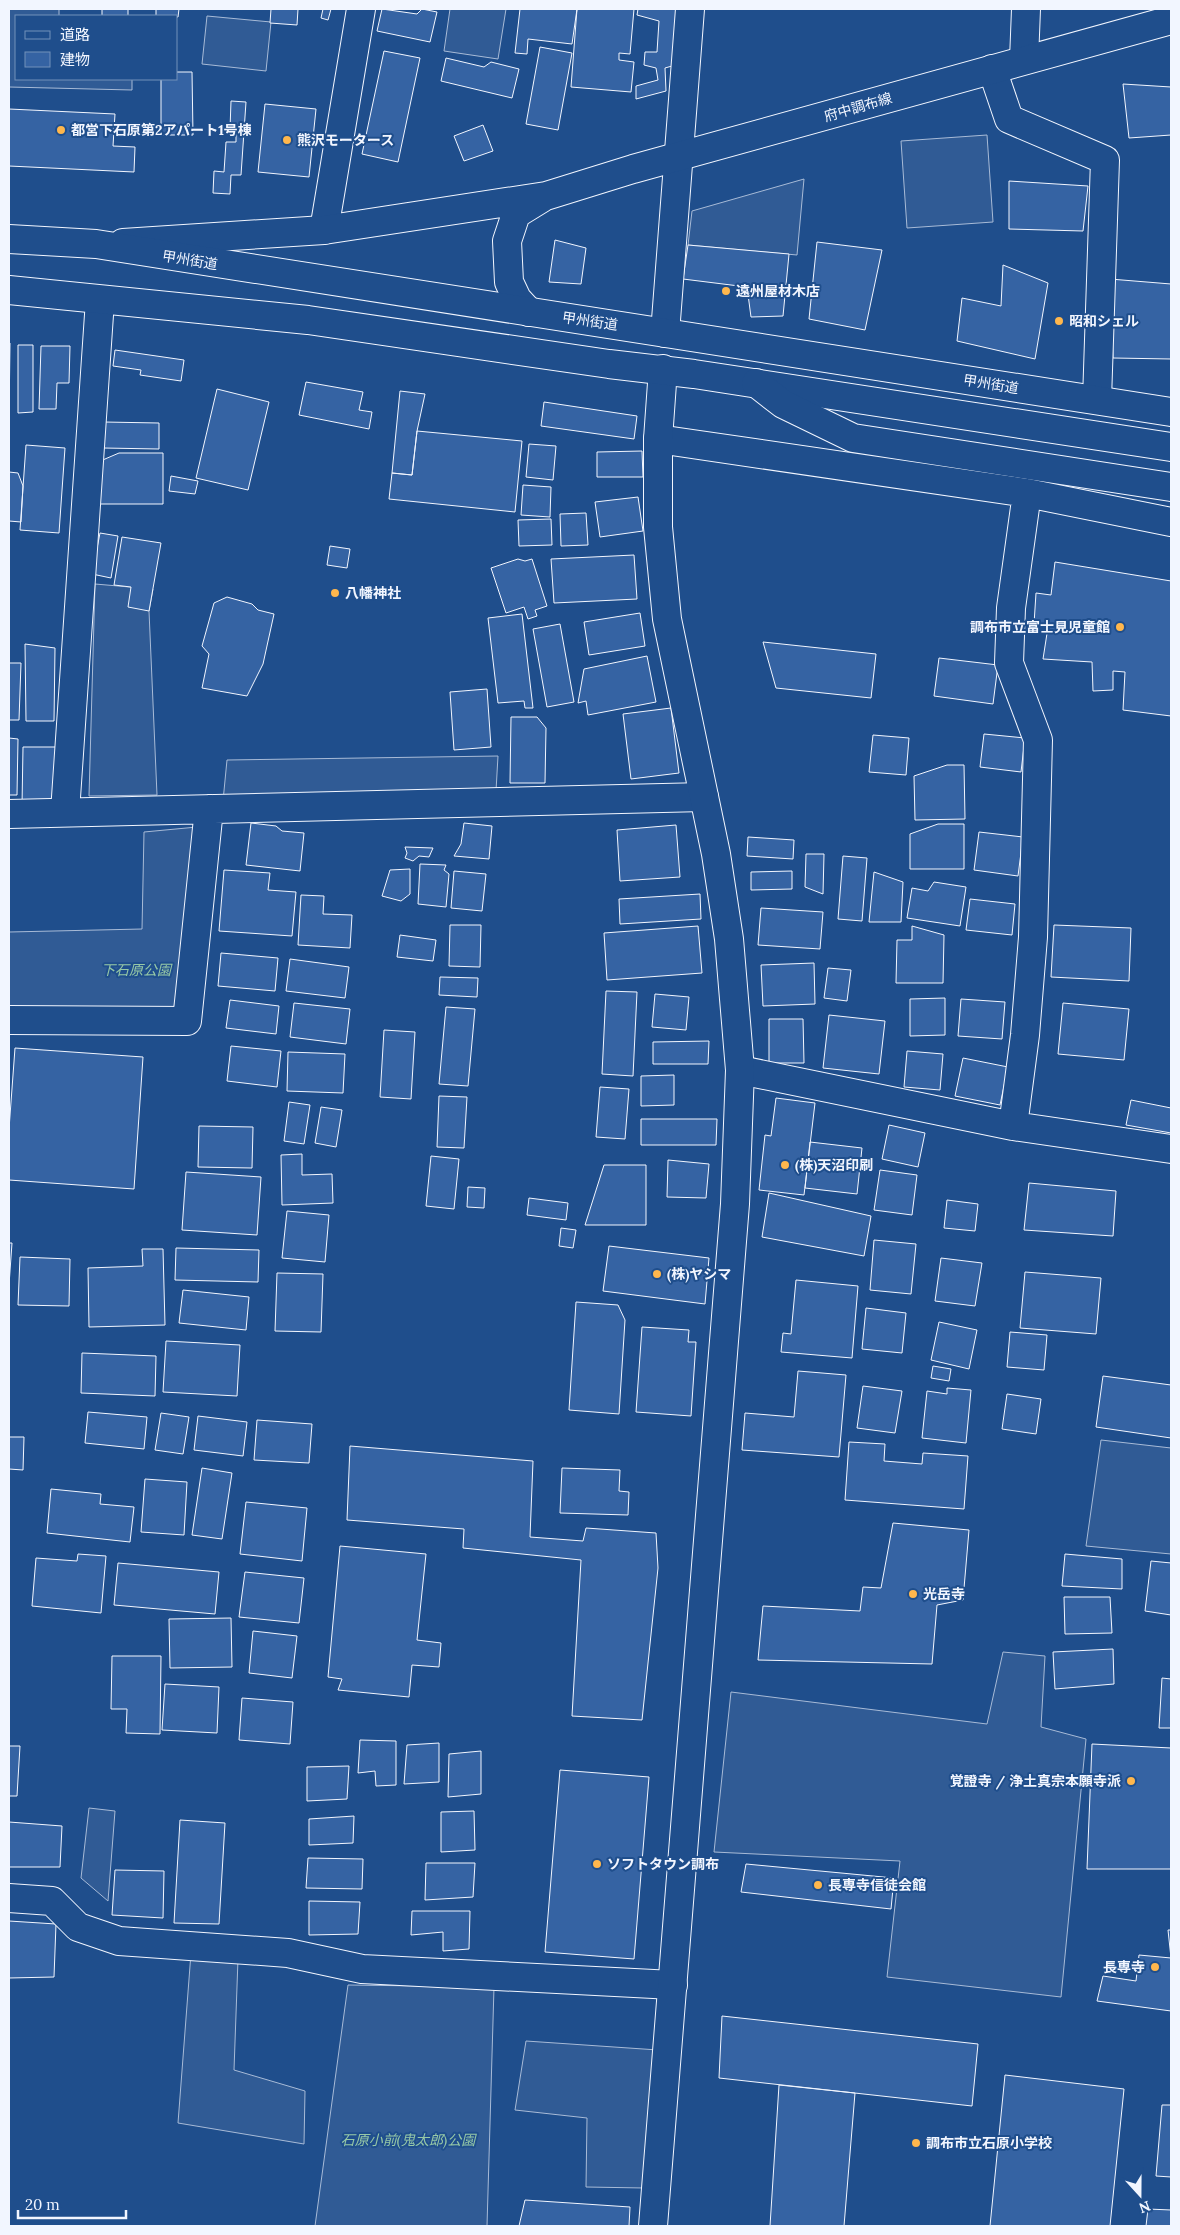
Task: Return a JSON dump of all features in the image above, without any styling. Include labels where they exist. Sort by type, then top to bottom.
[{"type":"main road","points":[[324,230],[361,9]]},
{"type":"main road","points":[[664,332],[680,156],[690,9]]},
{"type":"main road","points":[[1024,60],[1026,9]]},
{"type":"main road","name":"府中調布線","points":[[546,196],[680,156],[1171,20]]},
{"type":"main road","points":[[992,69],[1009,119],[1105,160],[1097,400]]},
{"type":"main road","points":[[96,244],[324,230],[546,196]]},
{"type":"main road","points":[[530,312],[517,299],[509,282],[507,241],[516,214],[546,196]]},
{"type":"main road","name":"甲州街道","points":[[9,239],[96,244],[1171,412]]},
{"type":"main road","points":[[9,290],[308,320],[610,364],[663,369],[1171,447]]},
{"type":"main road","points":[[65,812],[100,300]]},
{"type":"main road","points":[[653,2226],[734,1204],[740,1070],[729,939],[716,854],[667,619],[658,527],[658,439],[663,369]]},
{"type":"main road","points":[[756,383],[783,404],[854,438],[1171,487]]},
{"type":"main road","points":[[658,439],[1027,493],[1171,522]]},
{"type":"main road","points":[[1013,1126],[1025,1035],[1033,937],[1038,740],[1009,663],[1011,608],[1027,493]]},
{"type":"main road","points":[[9,814],[704,797]]},
{"type":"main road","points":[[9,1020],[187,1021],[209,809]]},
{"type":"main road","points":[[740,1070],[1013,1126],[1171,1149]]},
{"type":"main road","points":[[9,1898],[52,1901],[78,1927],[119,1941],[288,1953],[362,1969],[673,1985]]},
{"type":"shaded area","points":[[9,9],[59,9],[59,15],[15,15],[15,80],[132,80],[132,90],[9,87]]},
{"type":"shaded area","points":[[450,9],[506,9],[498,59],[444,51]]},
{"type":"shaded area","points":[[207,16],[271,22],[266,71],[202,64]]},
{"type":"shaded area","points":[[987,135],[993,222],[907,228],[901,141]]},
{"type":"shaded area","points":[[804,179],[797,255],[688,245],[692,211]]},
{"type":"shaded area","points":[[95,584],[153,589],[149,611],[157,795],[89,796]]},
{"type":"shaded area","points":[[498,756],[496,791],[223,801],[227,760]]},
{"type":"shaded area","name":"下石原公園","points":[[197,827],[176,1012],[9,1006],[9,932],[142,929],[144,832]]},
{"type":"shaded area","points":[[1101,1440],[1171,1448],[1171,1554],[1086,1546]]},
{"type":"shaded area","points":[[1003,1652],[1045,1656],[1041,1727],[1086,1739],[1061,1997],[887,1977],[900,1861],[714,1852],[731,1692],[987,1724]]},
{"type":"shaded area","points":[[89,1808],[115,1811],[108,1901],[81,1878]]},
{"type":"shaded area","points":[[191,1953],[238,1959],[234,2070],[305,2091],[304,2144],[178,2123]]},
{"type":"shaded area","name":"石原小前(鬼太郎)公園","points":[[348,1985],[494,1987],[487,2226],[315,2226]]},
{"type":"shaded area","points":[[526,2041],[658,2050],[644,2188],[586,2187],[587,2118],[515,2110]]},
{"type":"building","points":[[102,9],[128,9],[128,15],[102,15]]},
{"type":"building","points":[[156,9],[179,9],[178,17],[178,15],[156,15]]},
{"type":"building","points":[[271,9],[298,9],[297,25],[270,23]]},
{"type":"building","points":[[323,9],[331,9],[328,20],[321,18]]},
{"type":"building","points":[[382,9],[417,14],[422,9],[437,12],[430,42],[377,31]]},
{"type":"building","points":[[520,9],[577,9],[572,44],[528,39],[527,54],[515,53]]},
{"type":"building","points":[[577,9],[634,9],[630,54],[619,53],[619,60],[634,62],[631,92],[571,87]]},
{"type":"building","points":[[638,9],[686,9],[672,66],[665,68],[666,91],[636,99],[636,86],[658,80],[656,68],[644,65],[645,52],[657,52],[659,21],[637,15]]},
{"type":"building","points":[[540,47],[572,53],[558,130],[526,124]]},
{"type":"building","points":[[384,51],[420,58],[398,162],[362,154]]},
{"type":"building","points":[[446,58],[484,67],[491,62],[519,69],[512,98],[441,81]]},
{"type":"building","points":[[178,72],[192,72],[193,135],[161,135],[161,80],[178,80]]},
{"type":"building","points":[[1123,84],[1171,87],[1171,135],[1129,138]]},
{"type":"building","points":[[231,101],[246,102],[241,175],[231,175],[230,194],[213,193],[214,171],[224,172],[226,142],[236,142],[236,129],[230,129]]},
{"type":"building","name":"熊沢モータース","points":[[265,104],[316,109],[309,177],[258,172]]},
{"type":"building","name":"都営下石原第2アパート1号棟","points":[[9,109],[115,114],[113,146],[135,147],[134,172],[9,166]]},
{"type":"building","points":[[483,125],[493,151],[464,161],[454,136]]},
{"type":"building","points":[[1009,181],[1088,186],[1083,231],[1009,229]]},
{"type":"building","points":[[555,240],[586,248],[581,284],[549,282]]},
{"type":"building","points":[[817,242],[882,250],[865,330],[809,319]]},
{"type":"building","points":[[688,245],[789,254],[783,316],[751,317],[747,287],[683,279]]},
{"type":"building","points":[[1003,265],[1048,283],[1035,359],[957,341],[962,298],[1001,306]]},
{"type":"building","points":[[1110,279],[1171,284],[1171,359],[1113,358]]},
{"type":"building","points":[[9,343],[10,343],[9,417]]},
{"type":"building","points":[[18,345],[33,345],[33,412],[18,413]]},
{"type":"building","points":[[41,346],[70,346],[69,383],[57,383],[56,409],[39,409]]},
{"type":"building","points":[[115,350],[184,360],[181,381],[140,375],[141,370],[113,366]]},
{"type":"building","points":[[306,382],[363,392],[359,410],[372,412],[369,429],[299,415]]},
{"type":"building","points":[[217,389],[269,402],[248,490],[196,478]]},
{"type":"building","points":[[400,391],[425,394],[417,431],[412,475],[392,473]]},
{"type":"building","points":[[544,402],[637,416],[634,439],[541,426]]},
{"type":"building","points":[[104,422],[159,423],[159,449],[103,448]]},
{"type":"building","points":[[417,431],[522,441],[515,512],[389,499],[392,473],[412,475]]},
{"type":"building","points":[[529,444],[556,446],[553,480],[526,477]]},
{"type":"building","points":[[26,445],[65,448],[59,533],[20,530]]},
{"type":"building","points":[[642,451],[643,477],[597,477],[597,452]]},
{"type":"building","points":[[119,453],[163,453],[163,504],[98,504],[98,462]]},
{"type":"building","points":[[9,472],[18,473],[23,486],[21,522],[9,521]]},
{"type":"building","points":[[171,476],[198,481],[195,494],[169,491]]},
{"type":"building","points":[[523,485],[551,487],[550,517],[521,515]]},
{"type":"building","points":[[638,497],[643,531],[600,537],[595,502]]},
{"type":"building","points":[[586,513],[588,545],[561,546],[560,514]]},
{"type":"building","points":[[551,519],[552,545],[519,546],[518,520]]},
{"type":"building","points":[[100,533],[118,536],[111,578],[92,574]]},
{"type":"building","points":[[122,537],[161,543],[149,611],[128,607],[131,587],[114,585]]},
{"type":"building","points":[[330,546],[350,549],[347,568],[327,565]]},
{"type":"building","points":[[634,555],[637,599],[554,603],[551,559]]},
{"type":"building","points":[[518,559],[525,561],[532,559],[547,606],[535,610],[537,616],[528,619],[524,607],[506,613],[491,568]]},
{"type":"building","points":[[1055,562],[1171,581],[1171,716],[1123,710],[1125,672],[1113,671],[1113,690],[1093,691],[1092,662],[1043,659],[1048,627],[1034,624],[1036,593],[1051,595]]},
{"type":"building","points":[[227,597],[252,604],[258,610],[274,614],[263,664],[247,696],[202,688],[209,654],[202,646],[214,603]]},
{"type":"building","points":[[640,613],[645,646],[589,655],[584,622]]},
{"type":"building","points":[[522,614],[533,708],[525,708],[524,701],[498,703],[488,618]]},
{"type":"building","points":[[560,624],[574,702],[547,707],[533,629]]},
{"type":"building","points":[[763,642],[876,654],[871,698],[776,688]]},
{"type":"building","points":[[25,644],[55,648],[54,721],[26,721]]},
{"type":"building","points":[[647,656],[656,702],[588,715],[586,701],[578,703],[584,669]]},
{"type":"building","points":[[939,658],[998,665],[993,704],[934,696]]},
{"type":"building","points":[[9,663],[21,663],[19,720],[9,720]]},
{"type":"building","points":[[487,689],[491,747],[454,750],[450,692]]},
{"type":"building","points":[[671,708],[679,773],[631,779],[623,714]]},
{"type":"building","points":[[511,717],[537,717],[546,728],[545,783],[510,783]]},
{"type":"building","points":[[984,734],[1025,738],[1021,772],[980,767]]},
{"type":"building","points":[[873,735],[909,738],[906,775],[869,772]]},
{"type":"building","points":[[9,738],[18,739],[17,795],[9,795]]},
{"type":"building","points":[[23,747],[56,747],[54,806],[22,806]]},
{"type":"building","points":[[947,765],[964,765],[965,819],[915,820],[914,776]]},
{"type":"building","points":[[251,823],[276,826],[282,831],[304,833],[300,871],[246,865]]},
{"type":"building","points":[[464,823],[492,826],[489,859],[454,856],[461,844]]},
{"type":"building","points":[[938,824],[964,824],[964,869],[910,869],[910,834]]},
{"type":"building","points":[[676,825],[680,877],[620,881],[617,830]]},
{"type":"building","points":[[979,832],[1023,837],[1018,876],[974,870]]},
{"type":"building","points":[[748,837],[794,840],[793,859],[747,856]]},
{"type":"building","points":[[405,847],[433,848],[429,857],[419,856],[413,861],[405,858],[407,853]]},
{"type":"building","points":[[806,854],[824,854],[823,894],[805,887]]},
{"type":"building","points":[[843,856],[867,858],[862,921],[838,919]]},
{"type":"building","points":[[420,864],[446,865],[444,870],[449,874],[446,907],[418,904]]},
{"type":"building","points":[[410,869],[410,894],[401,901],[382,896],[390,870]]},
{"type":"building","points":[[224,870],[270,873],[268,890],[296,892],[292,936],[219,931]]},
{"type":"building","points":[[454,871],[486,874],[482,911],[451,908]]},
{"type":"building","points":[[792,871],[792,889],[751,890],[751,872]]},
{"type":"building","points":[[874,872],[903,882],[901,922],[869,922]]},
{"type":"building","points":[[934,882],[966,887],[960,926],[907,918],[912,888],[928,891]]},
{"type":"building","points":[[700,894],[701,919],[620,924],[619,899]]},
{"type":"building","points":[[301,895],[324,896],[323,914],[352,915],[350,948],[298,945]]},
{"type":"building","points":[[970,899],[1015,904],[1012,935],[966,930]]},
{"type":"building","points":[[761,908],[823,912],[820,949],[758,945]]},
{"type":"building","points":[[450,925],[481,925],[480,967],[449,966]]},
{"type":"building","points":[[1054,925],[1131,928],[1129,981],[1051,977]]},
{"type":"building","points":[[698,926],[702,973],[607,980],[604,933]]},
{"type":"building","points":[[912,926],[944,935],[943,983],[896,983],[897,940],[912,940]]},
{"type":"building","points":[[400,935],[436,940],[433,961],[397,957]]},
{"type":"building","points":[[221,953],[278,958],[275,991],[218,986]]},
{"type":"building","points":[[290,959],[349,967],[345,998],[286,991]]},
{"type":"building","points":[[814,963],[815,1004],[763,1006],[761,965]]},
{"type":"building","points":[[828,968],[851,970],[847,1001],[824,998]]},
{"type":"building","points":[[440,977],[478,978],[477,997],[439,995]]},
{"type":"building","points":[[606,991],[637,992],[633,1076],[602,1074]]},
{"type":"building","points":[[655,994],[689,997],[686,1030],[652,1027]]},
{"type":"building","points":[[945,998],[945,1035],[910,1036],[910,999]]},
{"type":"building","points":[[961,999],[1005,1002],[1002,1039],[958,1036]]},
{"type":"building","points":[[230,1000],[279,1006],[276,1034],[226,1028]]},
{"type":"building","points":[[294,1003],[350,1009],[346,1044],[290,1037]]},
{"type":"building","points":[[1063,1003],[1129,1009],[1124,1060],[1058,1054]]},
{"type":"building","points":[[446,1007],[475,1009],[468,1086],[439,1084]]},
{"type":"building","points":[[829,1015],[885,1021],[879,1074],[823,1068]]},
{"type":"building","points":[[769,1019],[803,1019],[804,1063],[769,1063]]},
{"type":"building","points":[[384,1030],[415,1032],[411,1099],[380,1097]]},
{"type":"building","points":[[709,1041],[708,1064],[653,1064],[653,1042]]},
{"type":"building","points":[[231,1046],[281,1051],[277,1087],[227,1081]]},
{"type":"building","points":[[15,1048],[143,1057],[134,1189],[9,1180],[9,1129]]},
{"type":"building","points":[[907,1051],[943,1054],[940,1090],[904,1087]]},
{"type":"building","points":[[288,1052],[345,1054],[343,1093],[287,1091]]},
{"type":"building","points":[[963,1058],[1008,1067],[1000,1105],[955,1096]]},
{"type":"building","points":[[674,1075],[674,1105],[641,1106],[641,1076]]},
{"type":"building","points":[[600,1087],[629,1089],[625,1139],[596,1137]]},
{"type":"building","points":[[439,1096],[467,1097],[464,1148],[437,1147]]},
{"type":"building","name":"(株)天沼印刷","points":[[776,1098],[815,1103],[804,1195],[759,1190],[765,1135],[771,1136]]},
{"type":"building","points":[[1131,1100],[1171,1108],[1171,1133],[1126,1125]]},
{"type":"building","points":[[289,1102],[310,1105],[304,1144],[284,1141]]},
{"type":"building","points":[[321,1107],[342,1110],[336,1147],[315,1143]]},
{"type":"building","points":[[641,1119],[717,1119],[716,1145],[641,1145]]},
{"type":"building","points":[[889,1125],[925,1133],[918,1167],[882,1159]]},
{"type":"building","points":[[199,1126],[253,1127],[252,1168],[198,1167]]},
{"type":"building","points":[[810,1142],[862,1148],[857,1194],[805,1188]]},
{"type":"building","points":[[302,1154],[302,1175],[332,1174],[333,1203],[282,1205],[281,1155]]},
{"type":"building","points":[[431,1156],[459,1159],[454,1209],[426,1206]]},
{"type":"building","points":[[668,1160],[709,1164],[706,1198],[667,1197]]},
{"type":"building","points":[[604,1165],[646,1165],[646,1225],[585,1225]]},
{"type":"building","points":[[880,1170],[917,1175],[912,1215],[874,1210]]},
{"type":"building","points":[[186,1172],[261,1177],[257,1235],[182,1230]]},
{"type":"building","points":[[1029,1183],[1116,1191],[1113,1236],[1024,1230]]},
{"type":"building","points":[[468,1187],[485,1188],[484,1208],[467,1207]]},
{"type":"building","points":[[769,1193],[871,1216],[864,1256],[762,1237]]},
{"type":"building","points":[[529,1198],[568,1203],[566,1220],[527,1215]]},
{"type":"building","points":[[947,1200],[978,1204],[975,1231],[944,1228]]},
{"type":"building","points":[[287,1211],[329,1215],[325,1262],[282,1258]]},
{"type":"building","points":[[561,1228],[576,1230],[573,1248],[559,1246]]},
{"type":"building","points":[[874,1240],[916,1244],[911,1294],[870,1290]]},
{"type":"building","points":[[9,1243],[12,1243],[9,1285]]},
{"type":"building","name":"(株)ヤシマ","points":[[609,1246],[709,1258],[705,1304],[603,1291]]},
{"type":"building","points":[[176,1248],[259,1250],[258,1282],[175,1280]]},
{"type":"building","points":[[142,1249],[163,1249],[165,1325],[89,1327],[88,1268],[143,1266]]},
{"type":"building","points":[[20,1257],[70,1259],[69,1306],[18,1305]]},
{"type":"building","points":[[941,1258],[982,1263],[975,1306],[935,1301]]},
{"type":"building","points":[[1025,1272],[1101,1278],[1096,1334],[1020,1328]]},
{"type":"building","points":[[277,1273],[323,1274],[321,1332],[275,1331]]},
{"type":"building","points":[[796,1280],[858,1286],[852,1358],[781,1352],[783,1333],[791,1334]]},
{"type":"building","points":[[183,1290],[249,1297],[246,1330],[179,1323]]},
{"type":"building","points":[[576,1302],[618,1305],[625,1320],[619,1414],[569,1410]]},
{"type":"building","points":[[866,1308],[906,1313],[902,1353],[862,1349]]},
{"type":"building","points":[[939,1322],[977,1330],[969,1369],[931,1360]]},
{"type":"building","points":[[642,1327],[689,1330],[688,1342],[696,1342],[691,1416],[636,1412]]},
{"type":"building","points":[[1010,1332],[1047,1335],[1044,1370],[1007,1367]]},
{"type":"building","points":[[166,1341],[240,1345],[237,1396],[163,1392]]},
{"type":"building","points":[[82,1353],[156,1356],[155,1396],[81,1393]]},
{"type":"building","points":[[933,1366],[951,1369],[949,1381],[931,1378]]},
{"type":"building","points":[[798,1371],[846,1375],[839,1457],[742,1450],[745,1413],[794,1417]]},
{"type":"building","points":[[1103,1376],[1171,1385],[1171,1438],[1096,1427]]},
{"type":"building","points":[[863,1386],[902,1391],[895,1433],[857,1428]]},
{"type":"building","points":[[947,1388],[971,1390],[966,1443],[922,1438],[927,1391],[947,1394]]},
{"type":"building","points":[[1007,1394],[1041,1399],[1036,1434],[1002,1429]]},
{"type":"building","points":[[88,1412],[147,1417],[144,1449],[85,1443]]},
{"type":"building","points":[[161,1413],[189,1417],[183,1454],[155,1450]]},
{"type":"building","points":[[198,1416],[247,1422],[243,1456],[194,1450]]},
{"type":"building","points":[[257,1420],[312,1424],[309,1463],[254,1460]]},
{"type":"building","points":[[9,1437],[24,1437],[23,1470],[9,1469]]},
{"type":"building","points":[[849,1442],[885,1444],[884,1461],[922,1464],[923,1453],[968,1456],[964,1509],[845,1500]]},
{"type":"building","points":[[350,1446],[533,1461],[530,1537],[583,1541],[586,1528],[656,1533],[658,1568],[642,1720],[572,1716],[581,1560],[463,1548],[464,1529],[347,1520]]},
{"type":"building","points":[[202,1468],[232,1473],[222,1539],[192,1535]]},
{"type":"building","points":[[562,1468],[620,1470],[619,1491],[629,1492],[628,1515],[560,1513]]},
{"type":"building","points":[[145,1479],[187,1482],[184,1535],[141,1532]]},
{"type":"building","points":[[51,1489],[101,1494],[100,1504],[134,1507],[130,1542],[47,1533]]},
{"type":"building","points":[[246,1502],[307,1508],[302,1561],[240,1554]]},
{"type":"building","name":"光岳寺","points":[[893,1523],[969,1530],[963,1600],[937,1605],[932,1664],[758,1660],[763,1606],[860,1611],[863,1587],[881,1588]]},
{"type":"building","points":[[340,1546],[426,1554],[417,1640],[441,1643],[439,1667],[412,1665],[409,1697],[338,1690],[342,1679],[328,1677]]},
{"type":"building","points":[[78,1554],[106,1556],[101,1613],[32,1606],[36,1558],[77,1561]]},
{"type":"building","points":[[1065,1554],[1122,1559],[1122,1589],[1062,1586]]},
{"type":"building","points":[[1151,1561],[1171,1563],[1171,1615],[1145,1611]]},
{"type":"building","points":[[118,1563],[219,1572],[215,1614],[114,1605]]},
{"type":"building","points":[[245,1572],[304,1578],[299,1623],[239,1617]]},
{"type":"building","points":[[1064,1597],[1110,1597],[1112,1633],[1065,1634]]},
{"type":"building","points":[[231,1618],[232,1667],[170,1668],[169,1619]]},
{"type":"building","points":[[253,1631],[297,1636],[292,1678],[249,1673]]},
{"type":"building","points":[[1113,1649],[1114,1684],[1055,1689],[1053,1652]]},
{"type":"building","points":[[112,1656],[161,1656],[160,1734],[126,1733],[127,1709],[111,1709]]},
{"type":"building","points":[[1162,1678],[1171,1679],[1171,1728],[1159,1728]]},
{"type":"building","points":[[165,1684],[219,1687],[217,1733],[162,1730]]},
{"type":"building","points":[[242,1698],[293,1702],[290,1744],[239,1740]]},
{"type":"building","points":[[360,1740],[396,1741],[396,1785],[376,1786],[375,1771],[358,1773]]},
{"type":"building","points":[[439,1743],[439,1782],[404,1784],[407,1745]]},
{"type":"building","name":"覚證寺 / 浄土真宗本願寺派","points":[[1092,1744],[1171,1748],[1171,1869],[1087,1869]]},
{"type":"building","points":[[9,1746],[20,1746],[17,1796],[9,1796]]},
{"type":"building","points":[[481,1751],[481,1794],[448,1797],[449,1754]]},
{"type":"building","points":[[349,1766],[347,1799],[307,1801],[307,1767]]},
{"type":"building","name":"ソフトタウン調布","points":[[560,1770],[649,1777],[634,1959],[545,1952]]},
{"type":"building","points":[[474,1811],[475,1850],[441,1852],[441,1812]]},
{"type":"building","points":[[354,1816],[353,1843],[309,1845],[309,1819]]},
{"type":"building","points":[[180,1820],[225,1823],[219,1924],[174,1923]]},
{"type":"building","points":[[9,1822],[62,1826],[60,1867],[9,1867]]},
{"type":"building","points":[[308,1858],[363,1859],[362,1889],[306,1888]]},
{"type":"building","points":[[426,1863],[475,1863],[473,1897],[425,1900]]},
{"type":"building","name":"長専寺信徒会館","points":[[746,1864],[894,1878],[891,1909],[741,1892]]},
{"type":"building","points":[[115,1870],[164,1871],[163,1918],[112,1915]]},
{"type":"building","points":[[309,1901],[360,1902],[358,1934],[309,1935]]},
{"type":"building","points":[[412,1911],[470,1911],[469,1949],[443,1951],[443,1932],[411,1935]]},
{"type":"building","points":[[9,1921],[56,1924],[54,1977],[9,1978]]},
{"type":"building","points":[[1168,1930],[1171,1930],[1171,1958]]},
{"type":"building","name":"長専寺","points":[[1139,1955],[1171,1958],[1171,2011],[1097,2001],[1103,1976],[1136,1981]]},
{"type":"building","name":"調布市立石原小学校","points":[[722,2016],[978,2044],[972,2106],[719,2078]]},
{"type":"building","name":"調布市立石原小学校","points":[[1005,2075],[1124,2089],[1110,2226],[990,2226]]},
{"type":"building","points":[[779,2085],[855,2093],[844,2226],[770,2226]]},
{"type":"building","points":[[1162,2105],[1171,2105],[1171,2177],[1156,2176]]},
{"type":"building","points":[[525,2200],[630,2207],[629,2226],[519,2226]]},
{"type":"building","points":[[1148,2209],[1171,2210],[1171,2226],[1146,2226]]},
{"type":"place","name":"都営下石原第2アパート1号棟","points":[[61,130]]},
{"type":"place","name":"熊沢モータース","points":[[287,140]]},
{"type":"place","name":"遠州屋材木店","points":[[726,291]]},
{"type":"place","name":"昭和シェル","points":[[1059,321]]},
{"type":"place","name":"八幡神社","points":[[335,593]]},
{"type":"place","name":"調布市立富士見児童館","points":[[1120,627]]},
{"type":"place","name":"(株)天沼印刷","points":[[785,1165]]},
{"type":"place","name":"(株)ヤシマ","points":[[657,1274]]},
{"type":"place","name":"光岳寺","points":[[913,1594]]},
{"type":"place","name":"覚證寺 / 浄土真宗本願寺派","points":[[1131,1781]]},
{"type":"place","name":"ソフトタウン調布","points":[[597,1864]]},
{"type":"place","name":"長専寺信徒会館","points":[[818,1885]]},
{"type":"place","name":"長専寺","points":[[1155,1967]]},
{"type":"place","name":"調布市立石原小学校","points":[[916,2143]]}]
